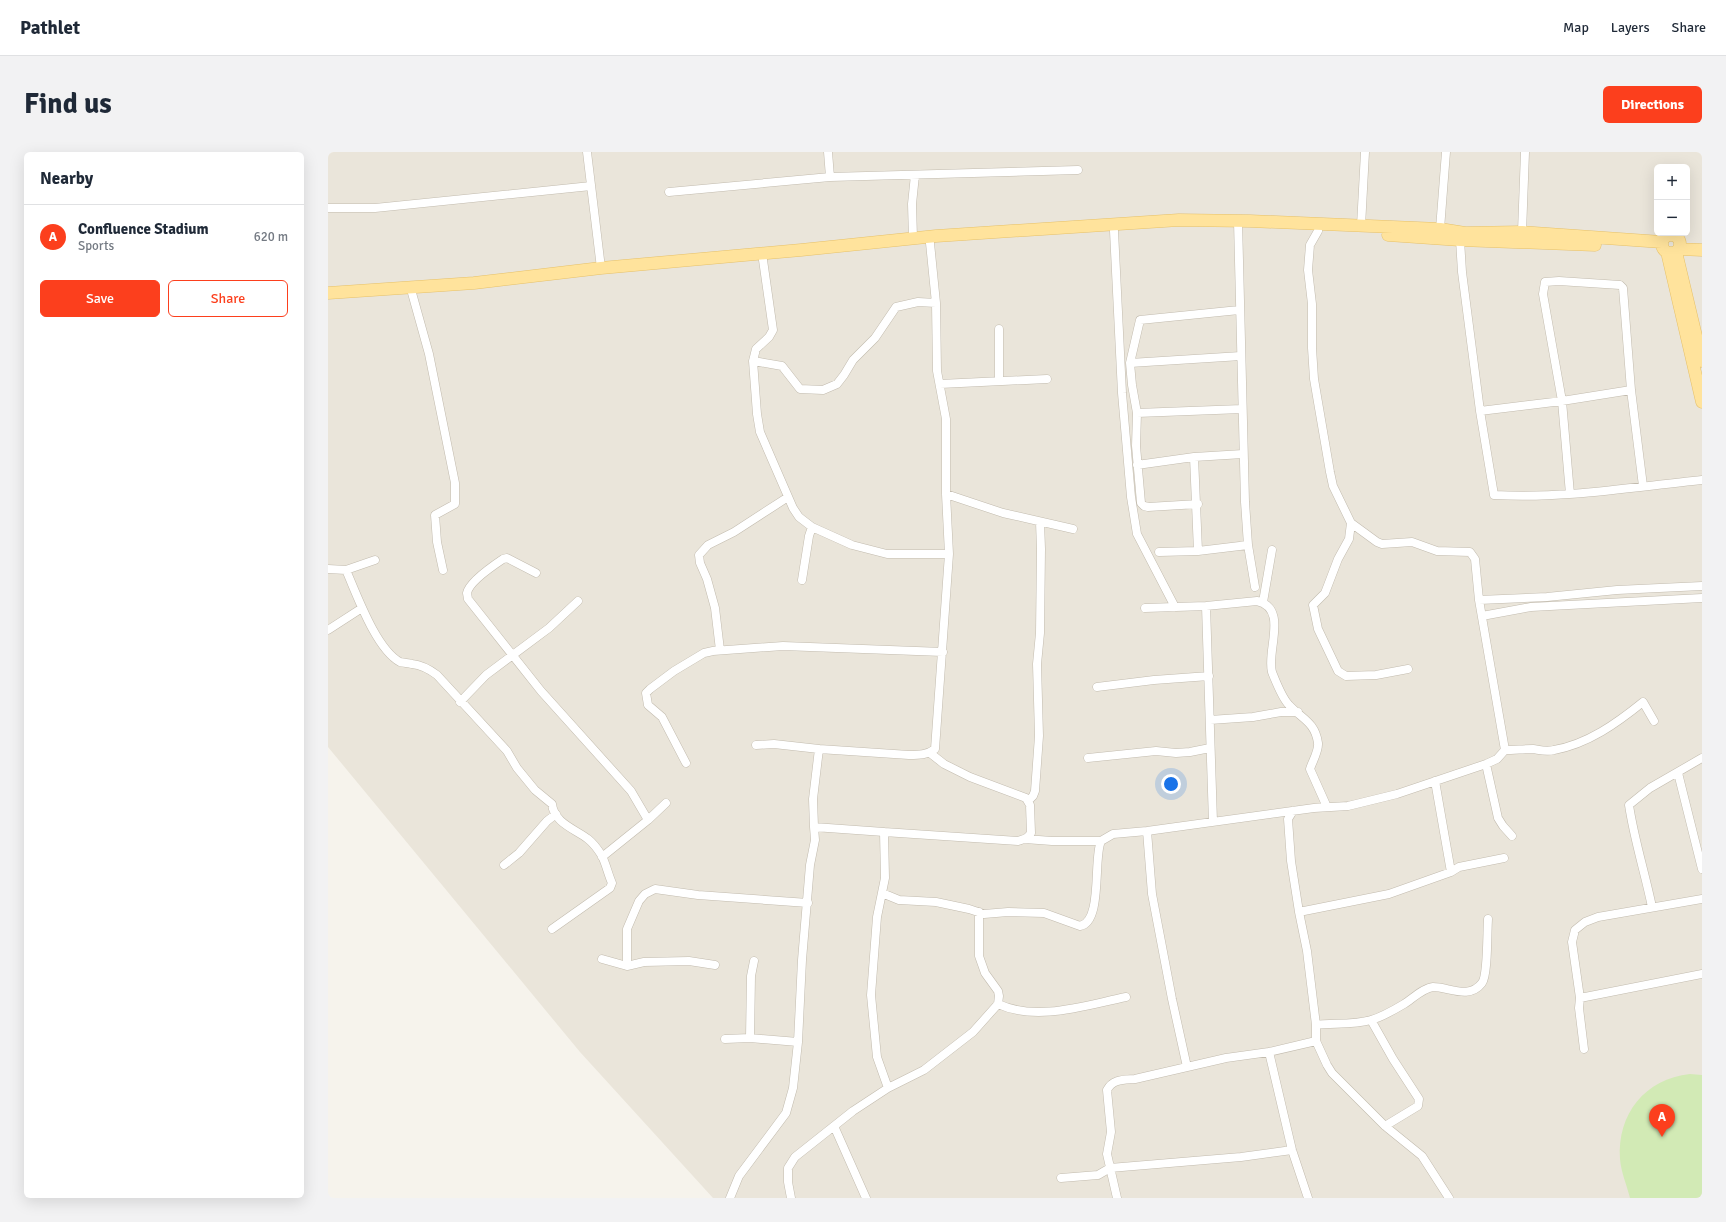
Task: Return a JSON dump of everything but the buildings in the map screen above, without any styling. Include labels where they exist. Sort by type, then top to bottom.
[{"type":"main road","points":[[328,293],[474,283],[601,268],[913,238],[1179,220],[1460,240],[1671,247],[1702,242]]},
{"type":"main road","points":[[328,299],[474,289],[602,274],[930,244],[1179,226],[1360,226],[1440,229],[1465,233],[1522,232],[1702,250]]},
{"type":"main road","points":[[1671,247],[1702,361]]},
{"type":"main road","points":[[1671,247],[1702,402]]},
{"type":"street","points":[[587,152],[601,268]]},
{"type":"street","points":[[828,152],[830,177]]},
{"type":"street","points":[[1360,226],[1365,152]]},
{"type":"street","points":[[1440,229],[1446,152]]},
{"type":"street","points":[[1522,232],[1525,152]]},
{"type":"street","points":[[669,192],[830,177],[1078,170]]},
{"type":"street","points":[[913,238],[912,204],[915,175]]},
{"type":"street","points":[[328,208],[375,208],[591,186]]},
{"type":"street","points":[[1238,225],[1242,409],[1248,545],[1255,587]]},
{"type":"street","points":[[1114,230],[1122,394],[1131,497],[1137,534],[1175,607]]},
{"type":"street","points":[[1318,231],[1310,244],[1308,270],[1312,304],[1312,348],[1314,379],[1331,480],[1351,523],[1377,542],[1382,544],[1412,542],[1437,551],[1470,552],[1475,559],[1479,600],[1505,750]]},
{"type":"street","points":[[1460,240],[1462,272],[1480,411],[1494,495],[1512,497],[1570,494],[1702,480]]},
{"type":"street","points":[[756,745],[774,744],[819,749],[909,755],[930,753],[935,749],[950,554],[946,494],[946,419],[937,371],[936,303],[930,244]]},
{"type":"street","points":[[762,260],[773,330],[769,337],[756,349],[753,361],[754,393],[760,432],[780,482],[799,518],[812,528],[852,545],[887,554],[950,554]]},
{"type":"street","points":[[1570,494],[1562,402],[1543,294],[1545,282],[1559,281],[1620,285],[1623,288],[1631,390],[1643,486]]},
{"type":"street","points":[[412,293],[429,354],[456,483],[455,504],[435,516],[437,542],[443,570]]},
{"type":"street","points":[[753,361],[782,366],[800,389],[814,391],[830,388],[840,381],[853,360],[875,338],[896,307],[918,302],[936,303]]},
{"type":"street","points":[[1198,504],[1144,506],[1141,503],[1137,464],[1137,413],[1130,363],[1140,320],[1239,310]]},
{"type":"street","points":[[999,329],[999,380]]},
{"type":"street","points":[[1130,363],[1241,356]]},
{"type":"street","points":[[940,384],[999,380],[1047,379]]},
{"type":"street","points":[[1480,411],[1562,402],[1631,390]]},
{"type":"street","points":[[1137,413],[1242,409]]},
{"type":"street","points":[[1137,464],[1194,457],[1244,454]]},
{"type":"street","points":[[1194,457],[1198,504],[1198,551]]},
{"type":"street","points":[[946,494],[1002,513],[1073,529]]},
{"type":"street","points":[[720,650],[715,608],[707,580],[700,563],[699,555],[708,545],[734,532],[788,497]]},
{"type":"street","points":[[1028,801],[1033,796],[1035,790],[1039,736],[1037,664],[1040,633],[1040,522]]},
{"type":"street","points":[[1351,523],[1349,539],[1338,559],[1325,593],[1313,605],[1318,629],[1338,671],[1346,676],[1376,675],[1408,669]]},
{"type":"street","points":[[802,580],[809,536],[812,528]]},
{"type":"street","points":[[1159,552],[1198,551],[1248,545]]},
{"type":"street","points":[[1263,602],[1272,550]]},
{"type":"street","points":[[536,573],[507,558],[503,559],[470,586],[467,593],[471,605],[541,691],[631,791],[648,820]]},
{"type":"street","points":[[328,569],[346,570],[374,560]]},
{"type":"street","points":[[346,570],[371,625],[392,656],[401,662],[425,667],[437,675],[460,702],[507,751],[517,768],[535,790],[552,804],[553,810],[556,814],[567,826],[588,840],[602,857],[606,871],[612,882],[610,888],[552,929]]},
{"type":"street","points":[[1479,600],[1617,590],[1702,586]]},
{"type":"street","points":[[1482,616],[1531,608],[1702,598]]},
{"type":"street","points":[[460,702],[486,675],[549,628],[578,601]]},
{"type":"street","points":[[1145,608],[1206,606],[1257,601],[1263,602],[1270,608],[1275,624],[1272,671],[1288,704],[1314,727],[1318,744],[1310,769],[1327,807]]},
{"type":"street","points":[[1206,606],[1213,822]]},
{"type":"street","points":[[328,630],[362,608]]},
{"type":"street","points":[[686,763],[662,716],[648,705],[646,694],[650,689],[674,671],[704,653],[720,650],[783,646],[943,652]]},
{"type":"street","points":[[1097,687],[1154,680],[1208,676]]},
{"type":"street","points":[[814,827],[1018,840],[1101,841],[1112,834],[1146,831],[1361,803],[1486,764],[1496,759],[1505,750],[1534,749],[1541,752],[1568,746],[1594,736],[1615,724],[1644,702],[1654,721]]},
{"type":"street","points":[[1210,720],[1253,717],[1281,712],[1298,712]]},
{"type":"street","points":[[1088,758],[1156,751],[1176,753],[1190,752],[1210,748]]},
{"type":"street","points":[[730,1198],[738,1176],[786,1113],[793,1088],[798,1042],[810,866],[815,840],[813,799],[819,749]]},
{"type":"street","points":[[930,753],[944,764],[970,778],[1026,798],[1030,805],[1031,833],[1025,839]]},
{"type":"street","points":[[1652,907],[1645,870],[1636,841],[1629,805],[1650,788],[1702,758]]},
{"type":"street","points":[[1486,764],[1498,818],[1512,836]]},
{"type":"street","points":[[1678,773],[1702,869]]},
{"type":"street","points":[[1435,781],[1451,872]]},
{"type":"street","points":[[602,857],[648,820],[666,803]]},
{"type":"street","points":[[1293,811],[1288,819],[1291,861],[1307,951],[1316,1025],[1316,1042],[1324,1060],[1332,1072],[1385,1126],[1422,1156],[1449,1198]]},
{"type":"street","points":[[504,865],[519,853],[547,821],[556,814]]},
{"type":"street","points":[[1146,831],[1152,894],[1172,999],[1187,1066]]},
{"type":"street","points":[[884,832],[885,878],[874,949],[871,995],[877,1057],[888,1088]]},
{"type":"street","points":[[882,893],[899,900],[936,902],[984,914],[1008,912],[1044,913],[1080,926],[1085,925],[1090,921],[1097,886],[1098,848],[1101,841]]},
{"type":"street","points":[[1299,912],[1388,894],[1451,872],[1458,867],[1504,858]]},
{"type":"street","points":[[627,966],[626,929],[639,901],[645,894],[655,888],[713,897],[808,903]]},
{"type":"street","points":[[1584,1049],[1579,1008],[1580,998],[1572,942],[1575,930],[1585,922],[1598,917],[1702,899]]},
{"type":"street","points":[[791,1198],[788,1182],[788,1168],[795,1157],[853,1111],[888,1088],[924,1070],[973,1032],[998,1004],[1000,996],[985,973],[979,956],[979,912]]},
{"type":"street","points":[[1316,1025],[1371,1020],[1404,1004],[1427,989],[1433,987],[1451,991],[1467,992],[1478,987],[1483,982],[1486,965],[1488,919]]},
{"type":"street","points":[[602,959],[627,966],[644,962],[689,961],[715,965]]},
{"type":"street","points":[[750,1038],[750,995],[751,976],[754,961]]},
{"type":"street","points":[[1580,998],[1702,974]]},
{"type":"street","points":[[998,1004],[1010,1010],[1037,1012],[1072,1008],[1126,997]]},
{"type":"street","points":[[1371,1020],[1392,1059],[1419,1098],[1418,1106],[1385,1126]]},
{"type":"street","points":[[725,1039],[750,1038],[798,1042]]},
{"type":"street","points":[[1117,1198],[1107,1154],[1111,1132],[1107,1090],[1115,1081],[1135,1079],[1226,1058],[1269,1052],[1316,1042]]},
{"type":"street","points":[[1269,1052],[1292,1150],[1308,1198]]},
{"type":"street","points":[[834,1126],[866,1198]]},
{"type":"street","points":[[1061,1178],[1098,1175],[1110,1168],[1241,1157],[1292,1150]]},
{"type":"shaded area","points":[[328,152],[1702,152],[1702,1198],[713,1198],[580,1052],[328,747]]},
{"type":"green space","points":[[1690,1074],[1702,1075],[1702,1198],[1630,1198],[1620,1159],[1620,1143],[1623,1127],[1629,1114],[1647,1091],[1674,1077]]},
{"type":"place","name":"Confluence Stadium","points":[[1662,1137]]}]
